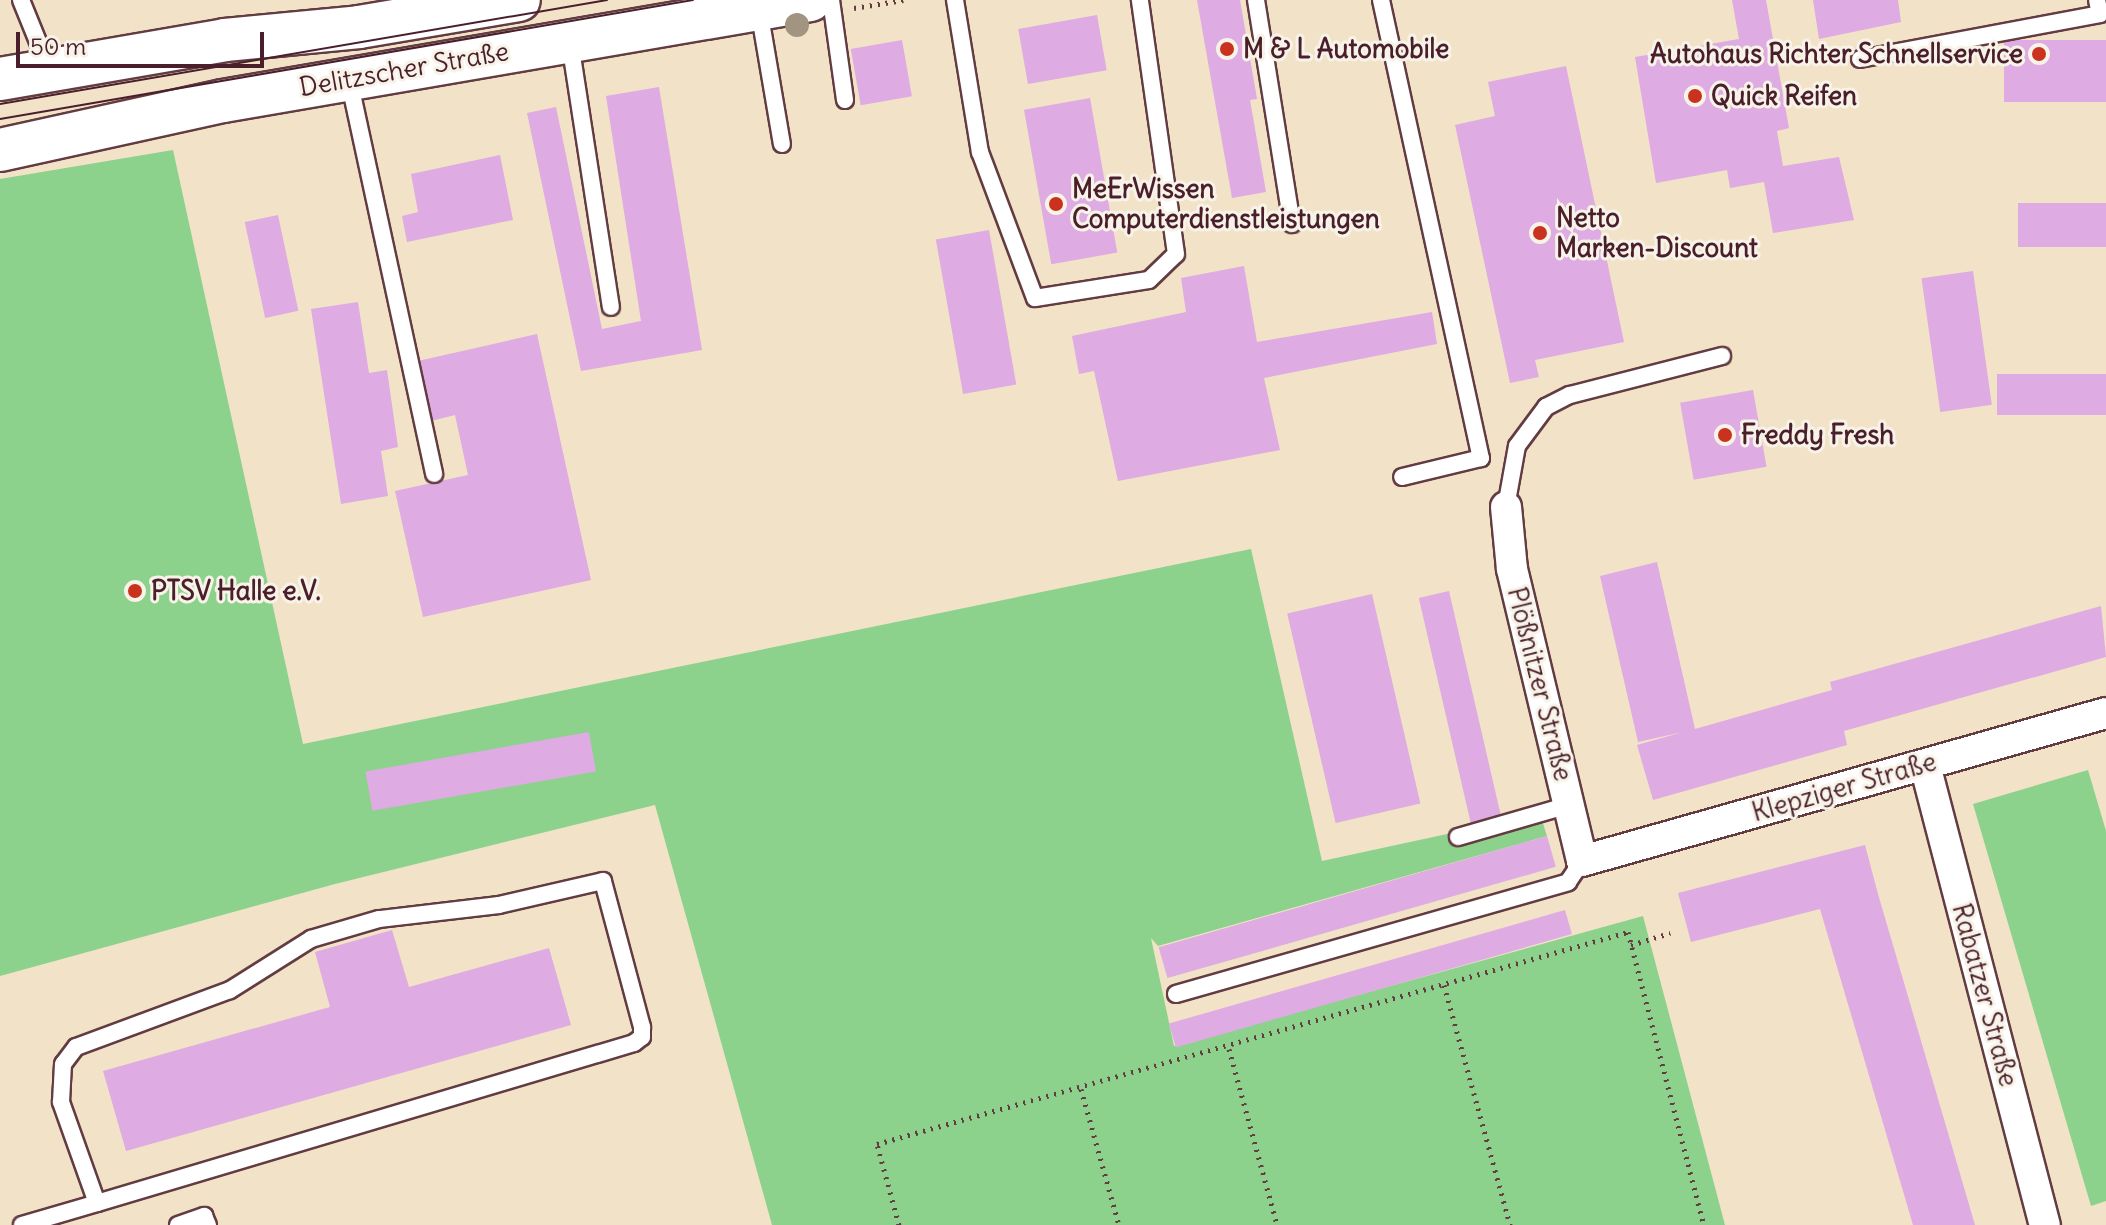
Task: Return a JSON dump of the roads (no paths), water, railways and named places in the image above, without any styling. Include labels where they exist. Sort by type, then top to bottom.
[{"type":"main road","name":"Delitzscher Straße","points":[[0,79],[357,19],[519,0]]},
{"type":"main road","name":"Delitzscher Straße","points":[[0,150],[348,79],[810,0]]},
{"type":"street","name":"Plößnitzer Straße","points":[[1506,507],[1512,569],[1562,806],[1582,861]]},
{"type":"street","name":"Klepziger Straße","points":[[1582,861],[2106,713]]},
{"type":"street","name":"Rabatzer Straße","points":[[1925,765],[2045,1225]]},
{"type":"lane","points":[[21,0],[49,70]]},
{"type":"lane","points":[[831,0],[845,100]]},
{"type":"lane","points":[[955,0],[980,152],[1035,298],[1149,280],[1176,254],[1140,0]]},
{"type":"lane","points":[[1256,0],[1292,224]]},
{"type":"lane","points":[[1381,0],[1481,458],[1402,477]]},
{"type":"lane","points":[[1860,59],[2100,14],[2097,0]]},
{"type":"lane","points":[[758,9],[782,144]]},
{"type":"lane","points":[[570,41],[611,307]]},
{"type":"lane","points":[[348,79],[434,474]]},
{"type":"lane","points":[[1506,507],[1517,446],[1546,407],[1570,395],[1722,356]]},
{"type":"lane","points":[[1458,837],[1562,806],[1500,566]]},
{"type":"lane","points":[[1176,994],[1568,882],[1582,861]]},
{"type":"lane","points":[[22,1225],[97,1203],[634,1043],[642,1037],[642,1027],[603,881],[499,905],[379,919],[311,939],[230,990],[76,1047],[63,1064],[61,1102],[97,1203]]},
{"type":"lane","points":[[178,1225],[204,1216],[208,1225]]},
{"type":"tram line","points":[[0,104],[607,0]]},
{"type":"tram line","points":[[0,119],[693,0]]},
{"type":"place","name":"M & L Automobile","points":[[1227,49]]},
{"type":"place","name":"Autohaus Richter Schnellservice","points":[[2039,54]]},
{"type":"place","name":"Quick Reifen","points":[[1695,96]]},
{"type":"place","name":"MeErWissen Computerdienstleistungen","points":[[1056,204]]},
{"type":"place","name":"Netto Marken-Discount","points":[[1540,233]]},
{"type":"place","name":"Freddy Fresh","points":[[1725,435]]},
{"type":"place","name":"PTSV Halle e.V.","points":[[135,591]]}]
